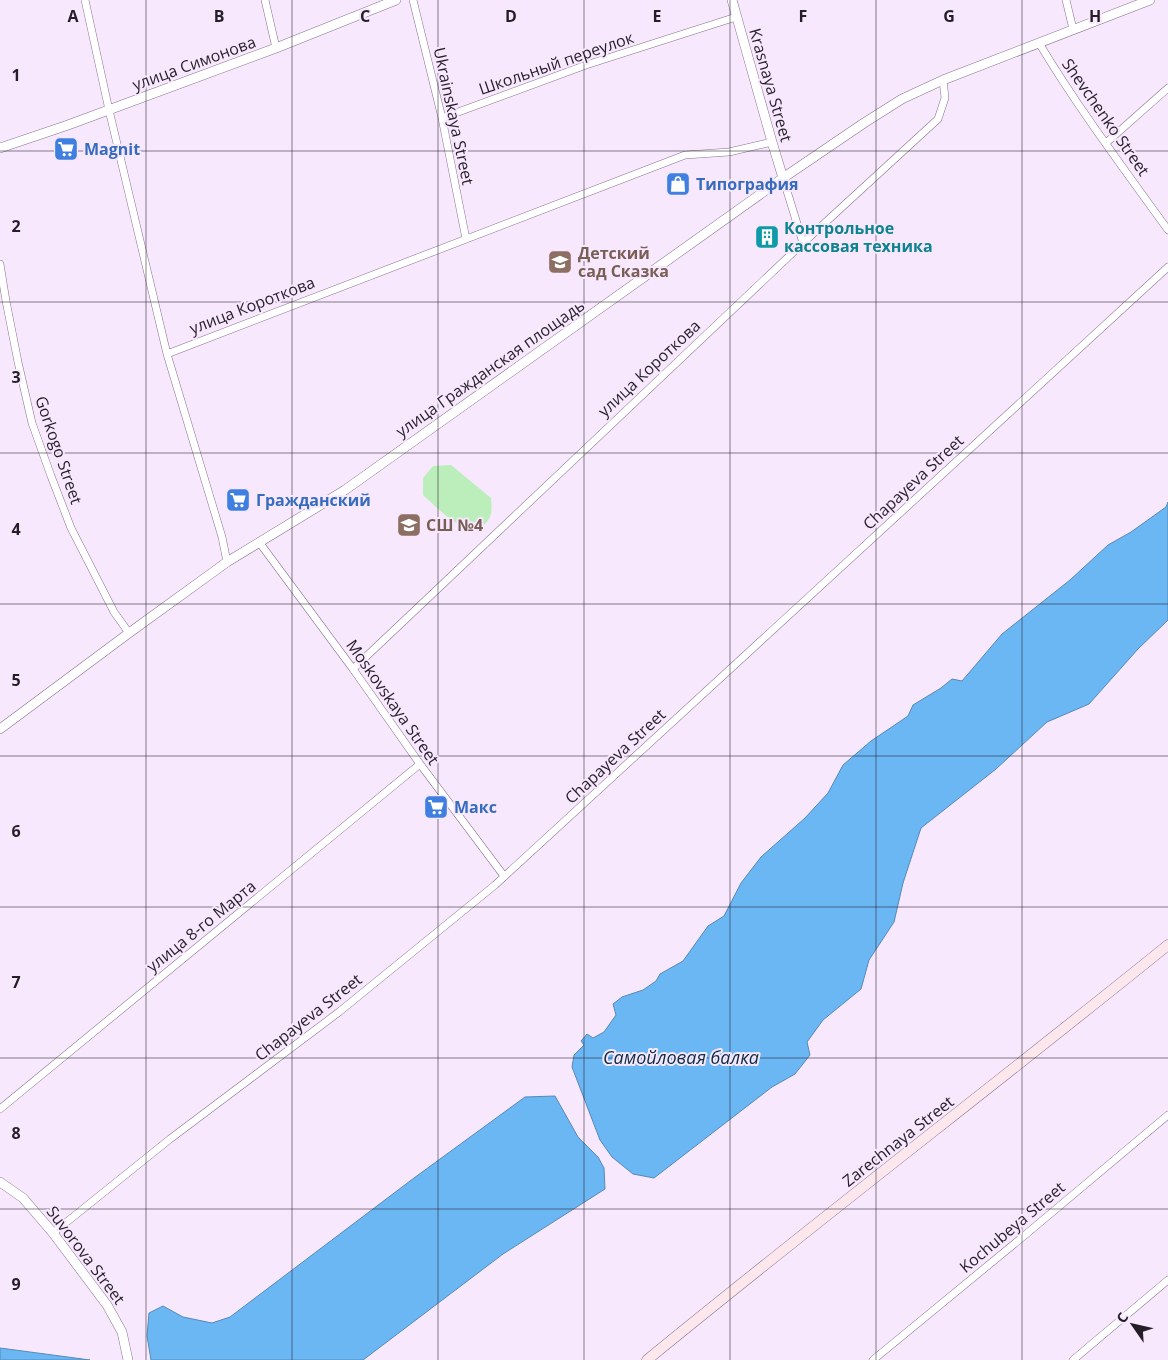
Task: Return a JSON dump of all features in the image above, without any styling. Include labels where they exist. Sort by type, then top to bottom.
[{"type":"main road","name":"Zarechnaya Street","points":[[647,1360],[1168,945]]},
{"type":"street","points":[[85,0],[167,354],[215,511],[227,562]]},
{"type":"street","points":[[264,0],[276,48]]},
{"type":"street","name":"улица Симонова","points":[[0,148],[276,48],[396,0]]},
{"type":"street","name":"Ukrainskaya Street","points":[[413,0],[442,118],[466,239]]},
{"type":"street","name":"Krasnaya Street","points":[[732,0],[783,178]]},
{"type":"street","points":[[1066,0],[1073,29]]},
{"type":"street","points":[[803,243],[783,178],[902,99],[943,80],[1150,0]]},
{"type":"street","name":"Школьный переулок","points":[[442,118],[586,65],[736,17]]},
{"type":"street","name":"Shevchenko Street","points":[[1040,43],[1052,64],[1106,143],[1168,230]]},
{"type":"street","name":"улица Короткова","points":[[353,669],[803,243],[938,119],[945,98],[943,80]]},
{"type":"street","points":[[1106,143],[1168,88]]},
{"type":"street","name":"улица Короткова","points":[[167,354],[685,155],[729,152],[772,142]]},
{"type":"street","name":"улица Гражданская площадь","points":[[259,542],[345,490],[783,178]]},
{"type":"street","name":"Gorkogo Street","points":[[0,264],[18,362],[32,423],[71,528],[114,612],[129,633]]},
{"type":"street","name":"Chapayeva Street","points":[[53,1233],[170,1139],[339,1012],[504,876],[1168,267]]},
{"type":"street","points":[[0,729],[227,562],[259,542]]},
{"type":"street","name":"Moskovskaya Street","points":[[259,542],[504,876]]},
{"type":"street","name":"улица 8-го Марта","points":[[0,1108],[420,764]]},
{"type":"street","name":"Kochubeya Street","points":[[873,1360],[1026,1235],[1168,1115]]},
{"type":"street","name":"Suvorova Street","points":[[0,1182],[24,1198],[107,1305],[122,1332],[128,1360]]},
{"type":"street","points":[[1073,1360],[1168,1280]]},
{"type":"green space","points":[[451,465],[491,498],[490,517],[482,526],[475,529],[459,525],[423,495],[423,478],[433,466]]},
{"type":"water","name":"Самойловая балка","points":[[1168,502],[1168,620],[1138,649],[1089,704],[1047,722],[996,769],[921,828],[903,883],[894,922],[869,960],[861,989],[823,1020],[807,1042],[810,1055],[795,1074],[772,1087],[654,1178],[633,1174],[612,1157],[600,1140],[572,1067],[574,1055],[584,1045],[581,1041],[587,1034],[593,1038],[604,1032],[616,1015],[613,1004],[622,997],[643,990],[656,981],[660,974],[683,961],[708,926],[724,916],[741,883],[761,857],[805,818],[828,793],[843,765],[871,741],[908,716],[913,705],[952,679],[962,681],[1002,634],[1070,580],[1108,545],[1131,532],[1166,507]]},
{"type":"water","points":[[555,1096],[578,1137],[598,1157],[604,1168],[605,1189],[503,1254],[363,1360],[151,1360],[147,1336],[149,1313],[163,1306],[183,1317],[212,1323],[230,1317],[525,1097]]},
{"type":"water","points":[[0,1348],[90,1360],[0,1360]]},
{"type":"place","name":"Magnit","points":[[66,149]]},
{"type":"place","name":"Типография","points":[[678,184]]},
{"type":"place","name":"Контрольное кассовая техника","points":[[767,237]]},
{"type":"place","name":"Детский сад Сказка","points":[[560,262]]},
{"type":"place","name":"Гражданский","points":[[238,500]]},
{"type":"place","name":"СШ №4","points":[[409,525]]},
{"type":"place","name":"Макс","points":[[436,807]]}]
